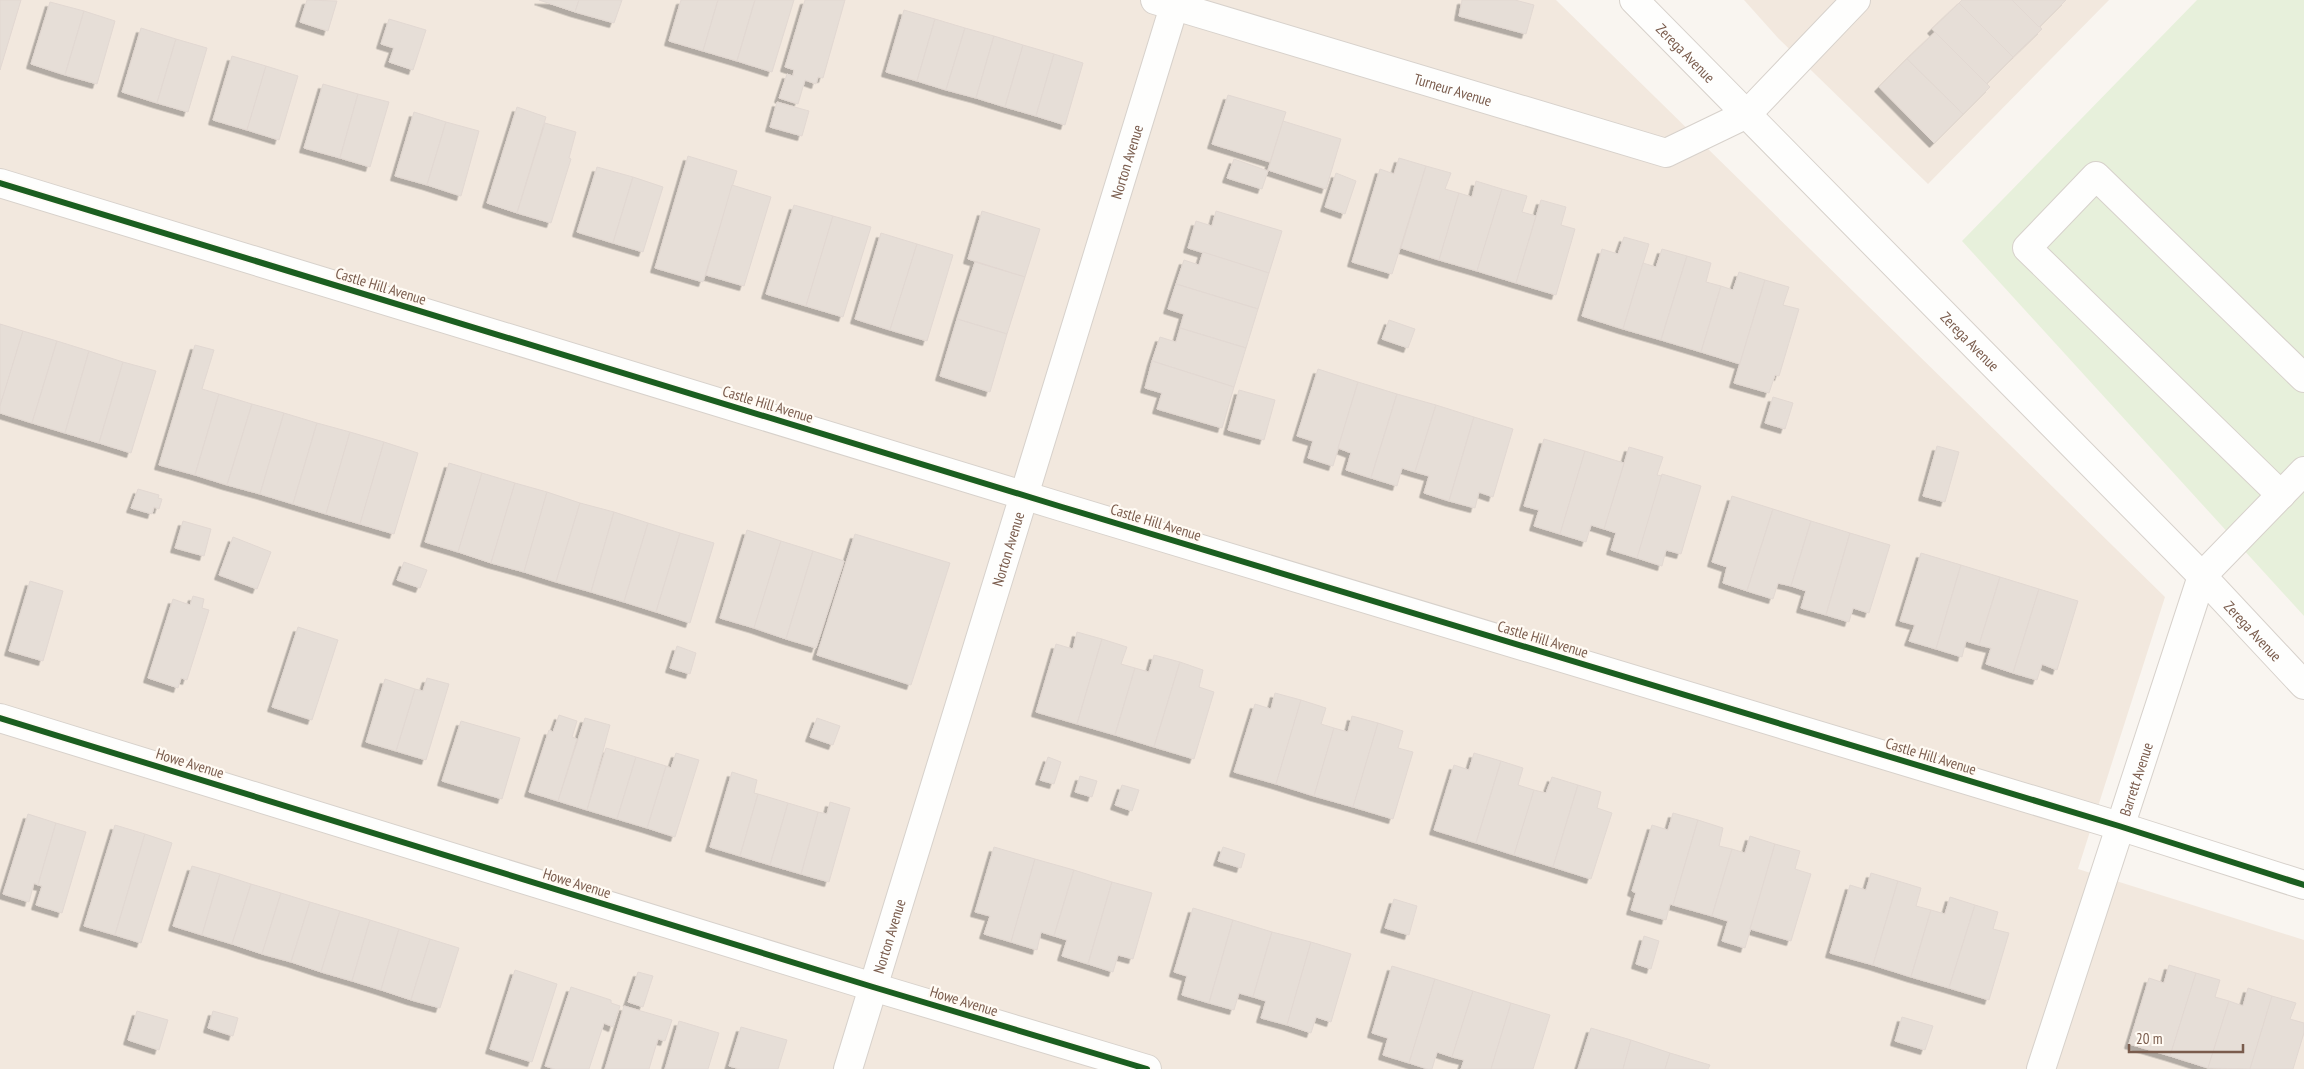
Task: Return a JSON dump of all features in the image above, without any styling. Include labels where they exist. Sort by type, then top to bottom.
[{"type":"street","name":"Zerega Avenue","points":[[1634,0],[2202,576],[2304,685]]},
{"type":"street","points":[[1747,114],[1856,0]]},
{"type":"street","name":"Turneur Avenue","points":[[1168,2],[1666,153],[1747,114]]},
{"type":"street","name":"Norton Avenue","points":[[848,1069],[1025,496],[1168,2]]},
{"type":"street","points":[[2281,495],[2027,248],[2096,176],[2304,378]]},
{"type":"street","name":"Castle Hill Avenue","points":[[0,184],[2119,826],[2304,885]]},
{"type":"street","points":[[2202,576],[2304,471]]},
{"type":"street","name":"Barrett Avenue","points":[[2041,1069],[2202,576]]},
{"type":"street","name":"Howe Avenue","points":[[0,718],[873,987],[1147,1069]]},
{"type":"shaded area","points":[[0,0],[1556,0],[2165,597],[2078,869],[2304,940],[2304,1069],[0,1069]]},
{"type":"shaded area","points":[[1744,0],[2109,0],[1928,184],[1778,38]]},
{"type":"green space","points":[[2197,0],[2304,0],[2304,616],[1962,241]]},
{"type":"building","points":[[0,0],[21,0],[0,70]]},
{"type":"building","points":[[307,0],[337,1],[328,31],[300,22]]},
{"type":"building","points":[[539,0],[579,0],[575,12]]},
{"type":"building","points":[[579,0],[622,0],[614,23],[575,12]]},
{"type":"building","points":[[681,0],[718,0],[703,51],[669,41]]},
{"type":"building","points":[[718,0],[755,0],[737,61],[703,51]]},
{"type":"building","points":[[755,0],[794,0],[772,72],[737,61]]},
{"type":"building","points":[[805,0],[845,0],[823,78],[818,77],[816,84],[805,80],[798,104],[779,98],[787,74],[793,76],[794,70],[785,67]]},
{"type":"building","points":[[1462,0],[1515,0],[1534,5],[1526,34],[1459,16]]},
{"type":"building","points":[[1962,0],[2012,0],[2042,29],[2013,57],[1959,3]]},
{"type":"building","points":[[2012,0],[2066,0],[2039,27]]},
{"type":"building","points":[[50,2],[84,11],[65,75],[31,64]]},
{"type":"building","points":[[1959,3],[2013,57],[1986,84],[1932,29]]},
{"type":"building","points":[[904,10],[935,19],[917,81],[886,72]]},
{"type":"building","points":[[84,11],[115,21],[97,84],[65,75]]},
{"type":"building","points":[[389,19],[426,30],[413,70],[389,62],[394,48],[381,44]]},
{"type":"building","points":[[935,19],[965,28],[946,90],[917,81]]},
{"type":"building","points":[[141,28],[176,39],[157,103],[122,92]]},
{"type":"building","points":[[965,28],[994,36],[976,98],[946,90]]},
{"type":"building","points":[[1935,32],[1990,87],[1963,114],[1907,59]]},
{"type":"building","points":[[994,36],[1023,45],[1005,107],[976,98]]},
{"type":"building","points":[[176,39],[207,48],[188,112],[157,103]]},
{"type":"building","points":[[1023,45],[1054,54],[1036,116],[1005,107]]},
{"type":"building","points":[[1054,54],[1083,63],[1065,125],[1036,116]]},
{"type":"building","points":[[232,56],[266,66],[247,130],[213,120]]},
{"type":"building","points":[[1907,59],[1963,114],[1934,143],[1879,87]]},
{"type":"building","points":[[266,66],[298,76],[279,140],[247,130]]},
{"type":"building","points":[[323,84],[358,94],[340,158],[304,148]]},
{"type":"building","points":[[358,94],[389,102],[370,167],[340,158]]},
{"type":"building","points":[[1228,95],[1286,112],[1270,162],[1212,144]]},
{"type":"building","points":[[777,102],[809,111],[802,136],[770,127]]},
{"type":"building","points":[[517,107],[546,117],[517,213],[487,203]]},
{"type":"building","points":[[414,112],[446,122],[427,185],[395,176]]},
{"type":"building","points":[[1283,121],[1341,139],[1326,189],[1268,170]]},
{"type":"building","points":[[446,122],[479,131],[461,196],[427,185]]},
{"type":"building","points":[[545,123],[576,132],[569,158],[571,159],[551,223],[517,213]]},
{"type":"building","points":[[688,156],[737,171],[703,282],[655,268]]},
{"type":"building","points":[[1399,158],[1426,166],[1392,274],[1352,262],[1380,169],[1394,174]]},
{"type":"building","points":[[1234,159],[1268,171],[1262,189],[1227,178]]},
{"type":"building","points":[[1426,166],[1451,173],[1445,189],[1459,193],[1439,260],[1401,248]]},
{"type":"building","points":[[597,167],[633,177],[613,243],[577,232]]},
{"type":"building","points":[[1336,173],[1356,181],[1345,214],[1325,207]]},
{"type":"building","points":[[633,177],[663,187],[643,252],[613,243]]},
{"type":"building","points":[[1476,181],[1502,189],[1477,271],[1439,260],[1459,193],[1472,197]]},
{"type":"building","points":[[732,185],[771,197],[744,286],[706,275]]},
{"type":"building","points":[[1502,189],[1527,196],[1522,212],[1536,216],[1516,283],[1477,271]]},
{"type":"building","points":[[1541,200],[1566,207],[1561,225],[1575,229],[1556,295],[1516,283]]},
{"type":"building","points":[[794,205],[833,216],[806,306],[766,294]]},
{"type":"building","points":[[982,211],[1040,229],[1025,277],[968,259]]},
{"type":"building","points":[[1216,211],[1282,231],[1269,273],[1188,248],[1196,221],[1212,226]]},
{"type":"building","points":[[833,216],[871,227],[843,317],[806,306]]},
{"type":"building","points":[[881,233],[917,244],[890,330],[855,319]]},
{"type":"building","points":[[1624,237],[1649,244],[1623,329],[1582,316],[1602,249],[1618,254]]},
{"type":"building","points":[[917,244],[953,255],[927,341],[890,330]]},
{"type":"building","points":[[1662,249],[1687,256],[1661,340],[1623,329],[1643,263],[1656,267]]},
{"type":"building","points":[[1203,252],[1269,273],[1258,309],[1176,284],[1184,260],[1199,265]]},
{"type":"building","points":[[1687,256],[1711,263],[1706,282],[1721,286],[1701,352],[1661,340]]},
{"type":"building","points":[[975,262],[1025,277],[1007,334],[957,319]]},
{"type":"building","points":[[1739,272],[1765,280],[1740,364],[1701,352],[1721,286],[1733,290]]},
{"type":"building","points":[[1765,280],[1789,287],[1783,305],[1799,309],[1779,376],[1775,375],[1769,393],[1734,383]]},
{"type":"building","points":[[1176,284],[1258,309],[1246,348],[1180,328],[1184,314],[1168,309]]},
{"type":"building","points":[[957,319],[1007,334],[990,392],[940,376]]},
{"type":"building","points":[[1389,320],[1415,329],[1408,348],[1382,339]]},
{"type":"building","points":[[0,324],[23,331],[0,406]]},
{"type":"building","points":[[1180,328],[1246,348],[1234,387],[1152,361],[1160,337],[1176,342]]},
{"type":"building","points":[[23,331],[57,341],[32,423],[0,413],[0,406]]},
{"type":"building","points":[[57,341],[89,351],[65,433],[32,423]]},
{"type":"building","points":[[195,345],[214,350],[202,389],[219,394],[195,475],[159,465]]},
{"type":"building","points":[[89,351],[123,362],[99,443],[65,433]]},
{"type":"building","points":[[1152,361],[1234,387],[1222,428],[1157,409],[1162,393],[1145,388]]},
{"type":"building","points":[[123,362],[156,371],[131,453],[99,443]]},
{"type":"building","points":[[1318,369],[1358,382],[1333,466],[1308,458],[1313,441],[1297,436]]},
{"type":"building","points":[[1358,382],[1397,394],[1371,478],[1346,470],[1351,453],[1338,448]]},
{"type":"building","points":[[1239,390],[1275,400],[1264,440],[1228,430]]},
{"type":"building","points":[[219,394],[252,404],[227,485],[195,475]]},
{"type":"building","points":[[1397,394],[1436,405],[1415,472],[1402,468],[1397,486],[1371,478]]},
{"type":"building","points":[[1773,397],[1793,403],[1785,429],[1765,423]]},
{"type":"building","points":[[252,404],[284,413],[260,494],[227,485]]},
{"type":"building","points":[[1436,405],[1474,417],[1449,501],[1424,493],[1429,476],[1415,472]]},
{"type":"building","points":[[284,413],[317,423],[293,504],[260,494]]},
{"type":"building","points":[[1474,417],[1513,429],[1493,497],[1479,492],[1475,508],[1449,501]]},
{"type":"building","points":[[317,423],[350,432],[326,514],[293,504]]},
{"type":"building","points":[[350,432],[384,442],[360,524],[326,514]]},
{"type":"building","points":[[1544,439],[1585,451],[1560,534],[1534,526],[1539,510],[1524,506]]},
{"type":"building","points":[[384,442],[418,453],[394,534],[360,524]]},
{"type":"building","points":[[1937,446],[1959,452],[1945,502],[1923,496]]},
{"type":"building","points":[[1629,447],[1663,457],[1657,475],[1662,476],[1637,558],[1611,550],[1616,533],[1604,529]]},
{"type":"building","points":[[1585,451],[1624,463],[1604,529],[1591,525],[1586,542],[1560,534]]},
{"type":"building","points":[[449,463],[482,473],[458,552],[425,542]]},
{"type":"building","points":[[482,473],[515,483],[491,563],[458,552]]},
{"type":"building","points":[[1662,474],[1701,486],[1681,554],[1666,550],[1662,566],[1637,558]]},
{"type":"building","points":[[515,483],[547,492],[524,572],[491,563]]},
{"type":"building","points":[[138,489],[159,495],[158,498],[162,499],[159,509],[154,507],[152,514],[131,508]]},
{"type":"building","points":[[547,492],[580,503],[556,582],[524,572]]},
{"type":"building","points":[[1732,496],[1773,509],[1747,591],[1723,583],[1727,567],[1712,562]]},
{"type":"building","points":[[580,503],[614,512],[591,592],[556,582]]},
{"type":"building","points":[[1773,509],[1811,521],[1791,586],[1778,583],[1773,599],[1747,591]]},
{"type":"building","points":[[614,512],[648,523],[624,602],[591,592]]},
{"type":"building","points":[[183,521],[211,529],[204,556],[175,548]]},
{"type":"building","points":[[1811,521],[1850,533],[1826,615],[1801,608],[1806,591],[1791,586]]},
{"type":"building","points":[[648,523],[680,533],[656,612],[624,602]]},
{"type":"building","points":[[747,530],[781,541],[754,628],[720,618]]},
{"type":"building","points":[[680,533],[714,543],[690,623],[656,612]]},
{"type":"building","points":[[1850,533],[1890,545],[1869,613],[1853,608],[1849,622],[1826,615]]},
{"type":"building","points":[[855,534],[950,563],[911,685],[817,655]]},
{"type":"building","points":[[233,537],[271,552],[257,589],[219,575]]},
{"type":"building","points":[[781,541],[813,551],[786,639],[754,628]]},
{"type":"building","points":[[813,551],[844,561],[816,648],[786,639]]},
{"type":"building","points":[[1921,553],[1961,565],[1936,649],[1909,641],[1915,625],[1900,621]]},
{"type":"building","points":[[404,562],[427,570],[420,588],[397,580]]},
{"type":"building","points":[[1961,565],[2000,577],[1979,645],[1966,641],[1962,657],[1936,649]]},
{"type":"building","points":[[2000,577],[2039,589],[2013,673],[1986,664],[1991,648],[1979,645]]},
{"type":"building","points":[[30,581],[63,591],[43,661],[9,651]]},
{"type":"building","points":[[2039,589],[2078,601],[2057,670],[2042,664],[2037,680],[2013,673]]},
{"type":"building","points":[[193,596],[204,599],[202,608],[209,610],[187,680],[181,678],[178,688],[148,678],[173,599],[190,605]]},
{"type":"building","points":[[298,627],[338,640],[312,720],[272,707]]},
{"type":"building","points":[[1077,632],[1102,639],[1077,724],[1036,712],[1056,644],[1073,649]]},
{"type":"building","points":[[1102,639],[1127,647],[1121,664],[1135,668],[1115,735],[1077,724]]},
{"type":"building","points":[[677,646],[696,653],[690,674],[670,668]]},
{"type":"building","points":[[1154,655],[1180,662],[1154,747],[1115,735],[1135,668],[1149,672]]},
{"type":"building","points":[[1180,662],[1203,670],[1199,687],[1214,692],[1194,759],[1154,747]]},
{"type":"building","points":[[427,678],[449,684],[426,760],[396,751],[415,689],[423,691]]},
{"type":"building","points":[[385,679],[415,689],[396,751],[366,742]]},
{"type":"building","points":[[1275,693],[1301,700],[1276,784],[1234,772],[1255,704],[1271,709]]},
{"type":"building","points":[[1301,700],[1326,708],[1321,724],[1334,728],[1314,796],[1276,784]]},
{"type":"building","points":[[559,715],[577,721],[572,737],[577,739],[558,801],[529,792],[549,730],[553,732]]},
{"type":"building","points":[[1352,716],[1378,723],[1353,807],[1314,796],[1334,728],[1348,732]]},
{"type":"building","points":[[585,718],[610,725],[587,810],[558,801]]},
{"type":"building","points":[[817,718],[840,726],[833,745],[810,737]]},
{"type":"building","points":[[461,721],[520,738],[502,799],[442,781]]},
{"type":"building","points":[[1378,723],[1403,731],[1398,748],[1413,752],[1393,819],[1353,807]]},
{"type":"building","points":[[606,748],[636,757],[617,819],[587,810]]},
{"type":"building","points":[[676,753],[699,760],[675,837],[647,828],[666,766],[671,768]]},
{"type":"building","points":[[1474,753],[1501,761],[1476,843],[1434,830],[1454,765],[1469,770]]},
{"type":"building","points":[[636,757],[666,766],[647,828],[617,819]]},
{"type":"building","points":[[1048,757],[1061,762],[1054,784],[1040,780]]},
{"type":"building","points":[[1501,761],[1523,768],[1518,785],[1534,790],[1514,855],[1476,843]]},
{"type":"building","points":[[732,772],[757,780],[754,793],[758,794],[740,856],[710,847]]},
{"type":"building","points":[[1080,776],[1097,781],[1092,797],[1075,792]]},
{"type":"building","points":[[1552,777],[1578,785],[1553,867],[1514,855],[1534,790],[1546,793]]},
{"type":"building","points":[[1122,785],[1139,790],[1132,811],[1115,805]]},
{"type":"building","points":[[1578,785],[1601,792],[1597,808],[1612,813],[1591,879],[1553,867]]},
{"type":"building","points":[[758,794],[788,803],[770,865],[740,856]]},
{"type":"building","points":[[830,802],[850,808],[829,882],[801,874],[818,812],[827,814]]},
{"type":"building","points":[[788,803],[818,812],[801,874],[770,865]]},
{"type":"building","points":[[1673,813],[1698,820],[1673,905],[1670,904],[1666,920],[1631,910],[1636,893],[1632,891],[1652,825],[1668,830]]},
{"type":"building","points":[[28,814],[56,823],[38,885],[34,883],[29,902],[3,894]]},
{"type":"building","points":[[1698,820],[1723,828],[1719,846],[1732,849],[1712,916],[1673,905]]},
{"type":"building","points":[[56,823],[86,832],[62,913],[36,905],[42,886],[38,885]]},
{"type":"building","points":[[115,825],[145,834],[115,935],[84,926]]},
{"type":"building","points":[[145,834],[172,843],[141,943],[115,935]]},
{"type":"building","points":[[1750,836],[1775,844],[1745,948],[1722,941],[1728,921],[1712,916],[1732,849],[1745,853]]},
{"type":"building","points":[[1775,844],[1800,851],[1795,869],[1811,874],[1791,941],[1750,929]]},
{"type":"building","points":[[994,847],[1035,859],[1011,942],[984,934],[990,916],[975,912]]},
{"type":"building","points":[[1223,847],[1245,854],[1241,868],[1218,861]]},
{"type":"building","points":[[1035,859],[1074,870],[1054,936],[1041,932],[1037,950],[1011,942]]},
{"type":"building","points":[[192,866],[220,874],[202,935],[173,926]]},
{"type":"building","points":[[1074,870],[1112,882],[1088,964],[1062,956],[1067,940],[1054,936]]},
{"type":"building","points":[[1871,873],[1898,881],[1873,965],[1830,953],[1850,885],[1866,890]]},
{"type":"building","points":[[220,874],[251,884],[232,944],[202,935]]},
{"type":"building","points":[[1898,881],[1921,888],[1916,906],[1931,910],[1911,977],[1873,965]]},
{"type":"building","points":[[1112,882],[1152,893],[1133,959],[1118,955],[1113,972],[1088,964]]},
{"type":"building","points":[[251,884],[281,893],[262,954],[232,944]]},
{"type":"building","points":[[281,893],[310,902],[291,962],[262,954]]},
{"type":"building","points":[[1950,897],[1975,905],[1949,988],[1911,977],[1931,910],[1945,914]]},
{"type":"building","points":[[1394,899],[1417,906],[1409,935],[1385,928]]},
{"type":"building","points":[[310,902],[340,911],[321,972],[291,962]]},
{"type":"building","points":[[1975,905],[1998,912],[1993,929],[2009,933],[1989,1000],[1949,988]]},
{"type":"building","points":[[1193,908],[1233,920],[1209,1003],[1182,995],[1187,976],[1174,972]]},
{"type":"building","points":[[340,911],[370,920],[352,981],[321,972]]},
{"type":"building","points":[[370,920],[399,929],[381,990],[352,981]]},
{"type":"building","points":[[1233,920],[1272,932],[1253,997],[1239,993],[1234,1010],[1209,1003]]},
{"type":"building","points":[[399,929],[430,939],[411,1000],[381,990]]},
{"type":"building","points":[[1272,932],[1311,942],[1287,1025],[1261,1018],[1266,1001],[1253,997]]},
{"type":"building","points":[[1644,936],[1659,941],[1651,969],[1636,964]]},
{"type":"building","points":[[430,939],[459,948],[440,1008],[411,1000]]},
{"type":"building","points":[[1311,942],[1351,954],[1331,1022],[1316,1017],[1311,1033],[1287,1025]]},
{"type":"building","points":[[2169,965],[2196,973],[2170,1056],[2129,1044],[2149,978],[2164,983]]},
{"type":"building","points":[[1392,966],[1435,979],[1409,1063],[1383,1055],[1388,1038],[1372,1033]]},
{"type":"building","points":[[515,970],[557,984],[532,1062],[490,1049]]},
{"type":"building","points":[[638,972],[653,976],[643,1007],[628,1002]]},
{"type":"building","points":[[2196,973],[2220,980],[2215,997],[2229,1001],[2208,1068],[2170,1056]]},
{"type":"building","points":[[1435,979],[1473,991],[1452,1057],[1437,1052],[1432,1069],[1428,1069],[1409,1063]]},
{"type":"building","points":[[571,987],[611,1000],[611,1003],[620,1006],[613,1027],[604,1023],[589,1069],[555,1069],[545,1066]]},
{"type":"building","points":[[2248,988],[2272,996],[2250,1069],[2208,1068],[2229,1001],[2243,1006]]},
{"type":"building","points":[[1473,991],[1511,1003],[1491,1069],[1461,1069],[1464,1060],[1452,1057]]},
{"type":"building","points":[[2272,996],[2296,1003],[2290,1019],[2304,1023],[2304,1033],[2293,1069],[2250,1069]]},
{"type":"building","points":[[1511,1003],[1550,1015],[1533,1069],[1491,1069]]},
{"type":"building","points":[[624,1006],[672,1020],[665,1041],[658,1039],[649,1069],[605,1069]]},
{"type":"building","points":[[137,1011],[168,1020],[159,1050],[128,1040]]},
{"type":"building","points":[[213,1011],[238,1018],[233,1036],[208,1028]]},
{"type":"building","points":[[1902,1017],[1933,1026],[1925,1050],[1895,1041]]},
{"type":"building","points":[[679,1021],[719,1033],[708,1069],[665,1069]]},
{"type":"building","points":[[741,1027],[787,1040],[778,1069],[740,1069],[729,1066]]},
{"type":"building","points":[[1591,1028],[1631,1040],[1623,1069],[1578,1069]]},
{"type":"building","points":[[1631,1040],[1670,1053],[1665,1069],[1623,1069]]},
{"type":"building","points":[[1670,1053],[1710,1065],[1708,1069],[1665,1069]]},
{"type":"cycle path","points":[[0,183],[1062,507],[2119,826],[2304,885]]},
{"type":"cycle path","points":[[0,718],[873,987],[1147,1069]]}]
